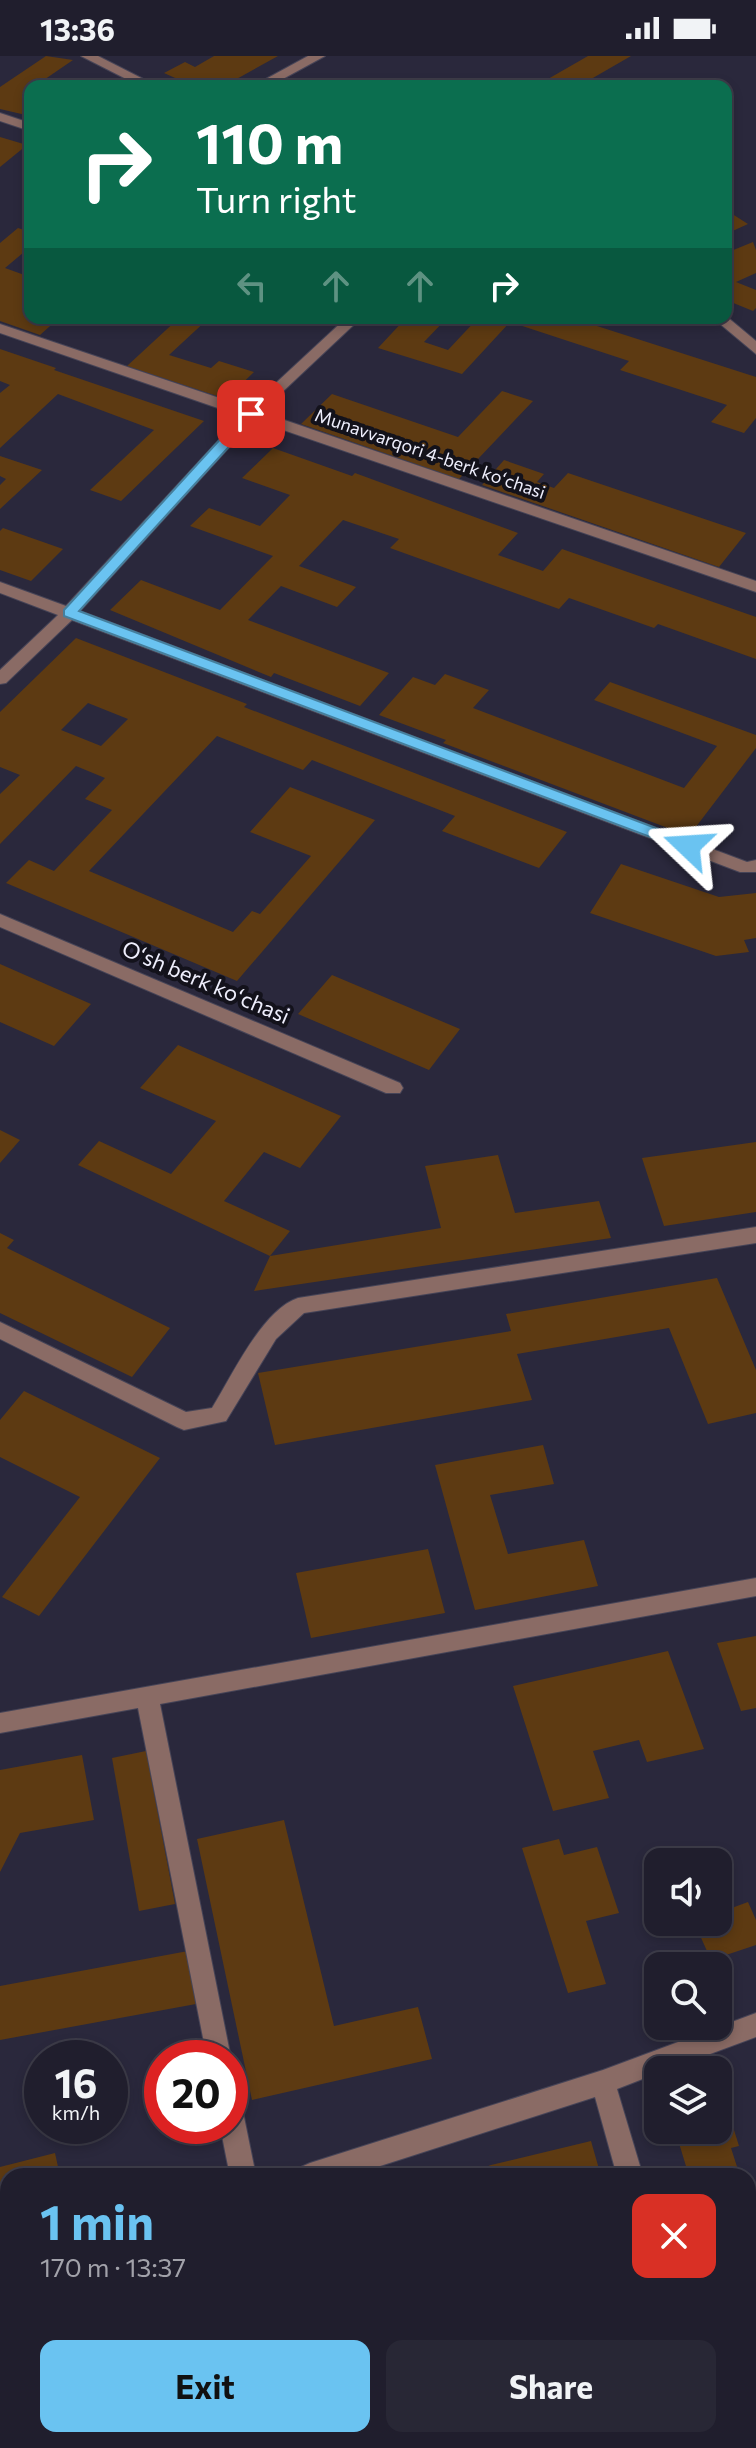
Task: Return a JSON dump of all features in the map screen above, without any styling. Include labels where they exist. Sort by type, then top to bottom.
[{"type":"street","points":[[88,56],[138,80]]},
{"type":"street","points":[[272,80],[318,56]]},
{"type":"street","points":[[0,117],[24,125]]},
{"type":"street","points":[[0,679],[69,613],[251,414],[348,324]]},
{"type":"street","points":[[728,324],[756,350]]},
{"type":"street","name":"Munavvarqori 4-berk koʻchasi","points":[[0,328],[756,587]]},
{"type":"street","points":[[0,587],[746,868],[756,866]]},
{"type":"street","name":"Oʻsh berk koʻchasi","points":[[0,920],[393,1088]]},
{"type":"street","points":[[0,1330],[184,1421],[219,1415],[269,1333],[298,1306],[756,1235]]},
{"type":"street","points":[[0,1723],[756,1587]]},
{"type":"street","points":[[147,1697],[215,2040]]},
{"type":"street","points":[[335,2168],[603,2082],[756,2025]]},
{"type":"street","points":[[603,2082],[628,2168]]},
{"type":"street","points":[[236,2144],[241,2168]]},
{"type":"building","points":[[46,56],[73,60],[44,80],[24,80],[24,115],[0,109],[0,87]]},
{"type":"building","points":[[214,56],[278,56],[235,80],[180,80],[164,73],[185,62],[195,67]]},
{"type":"building","points":[[588,56],[631,56],[589,80],[546,80]]},
{"type":"building","points":[[0,137],[24,144],[24,147],[0,167]]},
{"type":"building","points":[[732,214],[748,224],[732,231]]},
{"type":"building","points":[[18,228],[24,230],[24,252],[5,268],[24,275],[24,324],[52,324],[40,335],[0,321],[0,243]]},
{"type":"building","points":[[753,242],[756,250],[756,273],[736,282],[756,290],[756,308],[753,311],[732,302],[732,251]]},
{"type":"building","points":[[172,324],[203,324],[169,355],[211,368],[219,361],[254,372],[226,399],[127,366]]},
{"type":"building","points":[[400,324],[441,324],[424,342],[448,350],[472,324],[508,324],[462,374],[378,348]]},
{"type":"building","points":[[516,324],[591,324],[756,377],[756,418],[744,433],[711,422],[727,405],[620,370],[629,361]]},
{"type":"building","points":[[0,349],[204,421],[121,501],[90,490],[154,430],[58,394],[0,448],[0,393],[10,385],[0,381]]},
{"type":"building","points":[[502,391],[533,401],[459,479],[301,424],[332,394],[458,437]]},
{"type":"building","points":[[273,448],[352,476],[355,473],[518,533],[498,555],[543,571],[562,549],[756,617],[756,659],[658,624],[654,628],[569,598],[559,609],[390,548],[399,539],[343,520],[299,566],[356,587],[337,607],[281,586],[248,620],[389,673],[360,706],[274,673],[271,677],[110,610],[141,580],[220,610],[273,556],[190,526],[209,508],[260,526],[290,495],[242,478]]},
{"type":"building","points":[[0,456],[42,470],[0,509],[0,485],[6,479],[0,476]]},
{"type":"building","points":[[504,460],[544,474],[537,482],[554,488],[568,473],[746,533],[719,567],[482,485]]},
{"type":"building","points":[[3,528],[63,549],[31,581],[0,570],[0,531]]},
{"type":"building","points":[[76,638],[247,704],[244,707],[567,832],[539,868],[442,831],[455,816],[312,760],[303,770],[217,736],[89,871],[233,932],[252,911],[260,914],[311,856],[250,832],[290,787],[375,820],[237,981],[6,883],[29,860],[54,871],[112,810],[85,799],[105,778],[76,766],[0,844],[0,794],[20,775],[0,767],[0,712]],"holes":[[[88,703],[128,719],[101,746],[61,730]]]},
{"type":"building","points":[[445,674],[489,690],[473,708],[684,788],[717,746],[594,700],[610,682],[756,735],[756,748],[689,836],[443,743],[446,740],[379,715],[413,677],[435,685]]},
{"type":"building","points":[[621,864],[719,897],[756,893],[756,938],[744,940],[749,952],[716,956],[590,913]]},
{"type":"building","points":[[0,964],[91,1004],[54,1046],[0,1022]]},
{"type":"building","points":[[332,975],[460,1029],[429,1070],[298,1014]]},
{"type":"building","points":[[178,1045],[341,1116],[300,1168],[264,1152],[224,1201],[290,1231],[270,1256],[78,1165],[99,1141],[171,1174],[216,1121],[140,1088]]},
{"type":"building","points":[[0,1130],[20,1140],[0,1163]]},
{"type":"building","points":[[756,1142],[756,1212],[664,1226],[642,1158]]},
{"type":"building","points":[[498,1155],[515,1213],[599,1201],[611,1238],[254,1291],[270,1256],[441,1228],[425,1166]]},
{"type":"building","points":[[0,1233],[14,1240],[7,1248],[170,1328],[132,1377],[0,1313]]},
{"type":"building","points":[[717,1278],[756,1370],[756,1413],[708,1424],[669,1328],[517,1354],[532,1400],[275,1445],[258,1373],[511,1331],[506,1314]]},
{"type":"building","points":[[24,1391],[160,1458],[39,1616],[2,1597],[80,1497],[0,1457],[0,1420]]},
{"type":"building","points":[[543,1445],[554,1484],[490,1495],[508,1554],[584,1540],[598,1586],[475,1610],[435,1465]]},
{"type":"building","points":[[428,1549],[445,1613],[311,1638],[296,1573]]},
{"type":"building","points":[[756,1636],[756,1708],[741,1711],[717,1643]]},
{"type":"building","points":[[668,1651],[704,1749],[647,1762],[639,1740],[593,1751],[609,1798],[553,1811],[513,1686]]},
{"type":"building","points":[[146,1751],[175,1904],[139,1911],[112,1758]]},
{"type":"building","points":[[82,1755],[94,1820],[20,1833],[0,1872],[0,1770]]},
{"type":"building","points":[[284,1820],[334,2026],[418,2007],[432,2059],[252,2100],[248,2081],[248,2040],[239,2040],[197,1839]]},
{"type":"building","points":[[559,1839],[564,1855],[597,1847],[619,1913],[586,1921],[606,1984],[568,1993],[522,1848]]},
{"type":"building","points":[[748,1902],[756,1920],[756,1945],[732,1953],[707,1952],[700,1936],[732,1936],[732,1908]]},
{"type":"building","points":[[188,1951],[196,2004],[0,2040],[0,1986]]},
{"type":"building","points":[[732,2124],[739,2146],[731,2148],[737,2168],[687,2168],[679,2144],[732,2144]]},
{"type":"building","points":[[591,2141],[599,2168],[483,2168]]},
{"type":"building","points":[[55,2153],[58,2168],[0,2168]]},
{"type":"route","points":[[251,414],[69,613],[688,846]]}]
